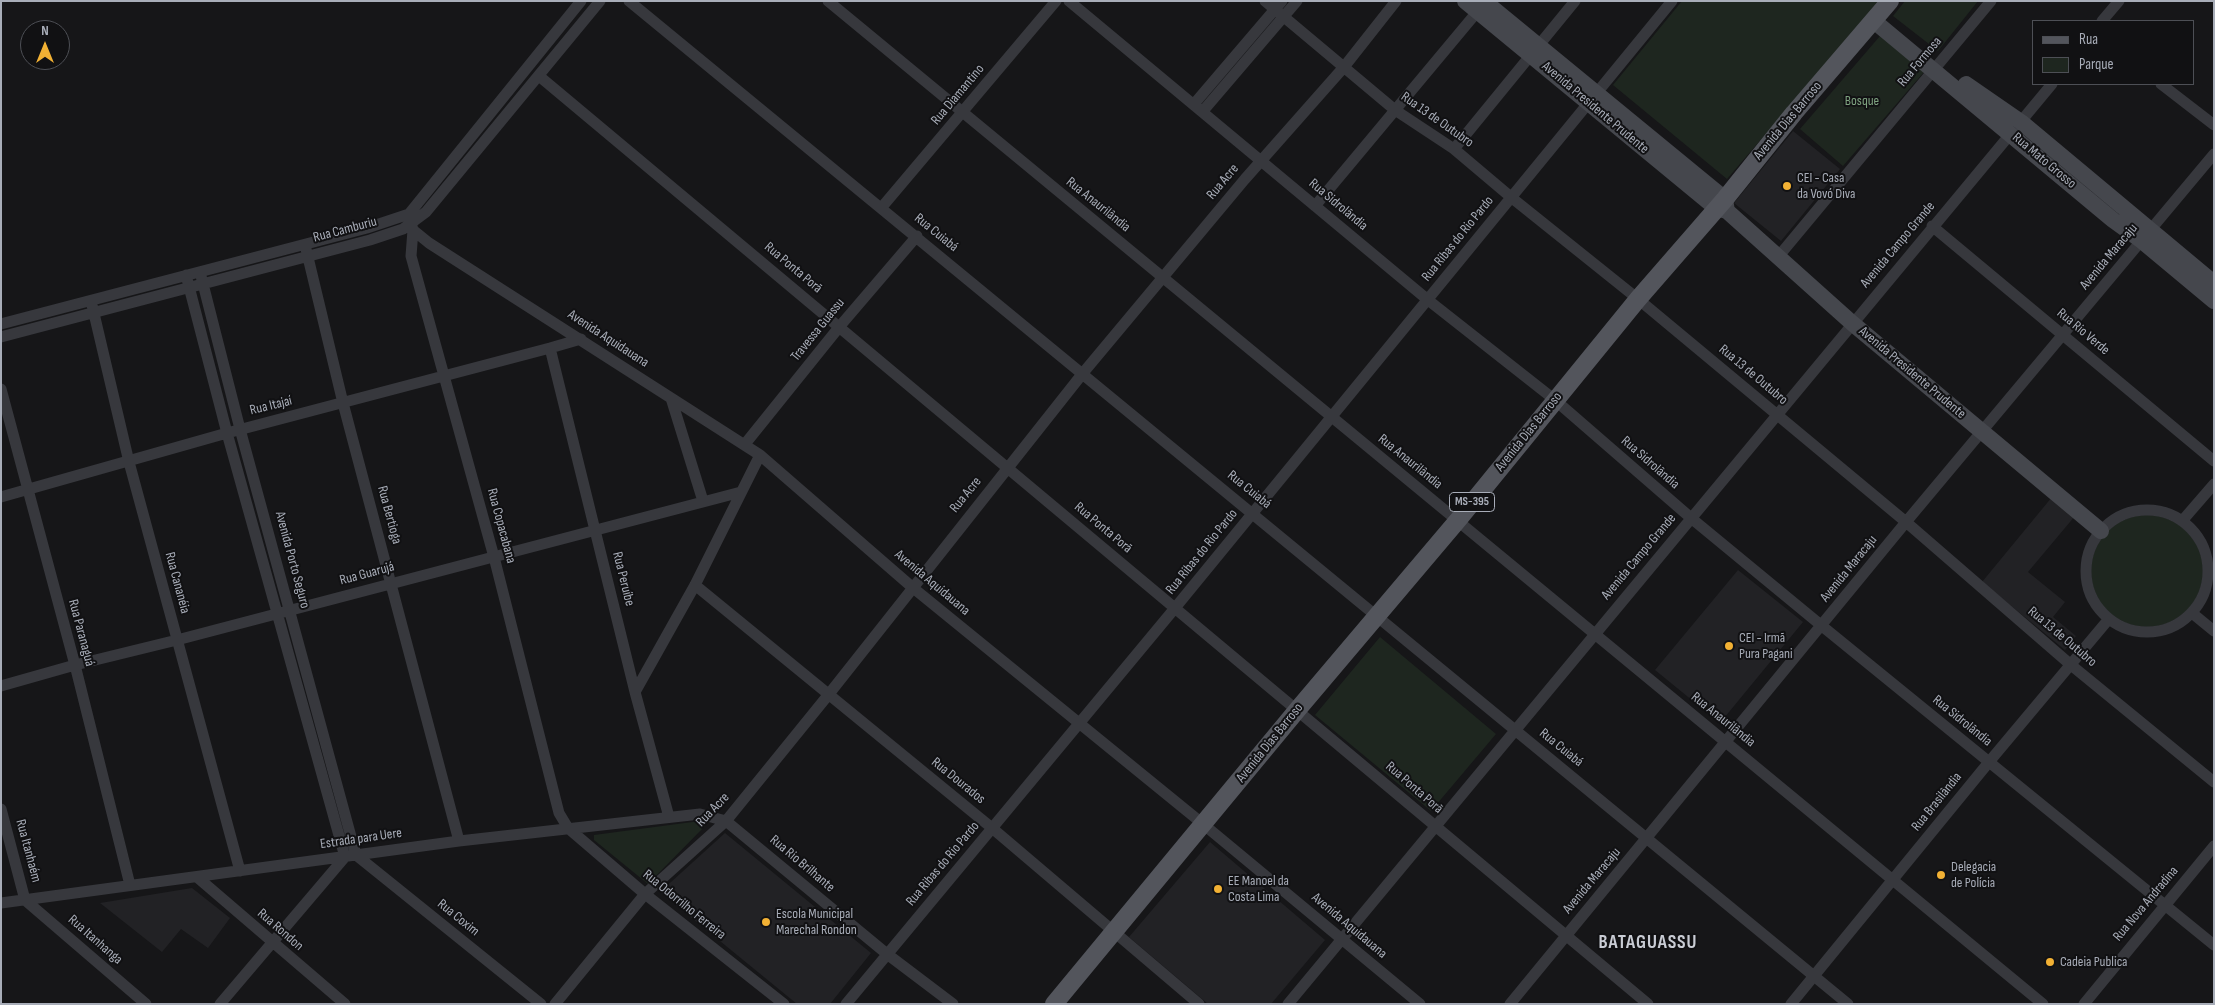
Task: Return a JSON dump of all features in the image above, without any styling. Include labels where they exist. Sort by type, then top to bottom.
[{"type":"main road","name":"Avenida Dias Barroso","points":[[1054,1004],[1298,709],[1458,520],[1638,299],[1723,206],[1794,113],[1890,1]]},
{"type":"street","points":[[411,223],[466,143],[581,1]]},
{"type":"street","name":"Rua Camburiu","points":[[1,336],[200,272],[306,250],[370,240],[411,223],[426,212],[600,1]]},
{"type":"street","name":"Rua Cuiabá","points":[[629,1],[1378,615],[1848,1004]]},
{"type":"street","name":"Rua Anaurilândia","points":[[828,1],[2043,1004]]},
{"type":"street","name":"Rua Diamantino","points":[[882,207],[1056,1]]},
{"type":"street","name":"Rua Sidrolândia","points":[[1069,1],[1428,300],[1555,400],[1691,518],[2214,945]]},
{"type":"street","name":"Rua 13 de Outubro","points":[[1265,1],[1280,9],[1344,67],[1396,110],[1454,149],[1638,299],[1906,522],[2071,665],[2214,782]]},
{"type":"street","points":[[1198,108],[1280,9],[1297,1]]},
{"type":"street","name":"Rua Acre","points":[[555,1004],[645,894],[726,821],[829,694],[1082,373],[1344,67],[1396,1]]},
{"type":"street","points":[[1454,149],[1575,1]]},
{"type":"street","name":"Rua Ribas do Rio Pardo","points":[[846,1004],[1175,608],[1672,1]]},
{"type":"street","name":"Rua Formosa","points":[[1778,257],[1991,1]]},
{"type":"street","points":[[2103,20],[2119,1]]},
{"type":"street","points":[[1315,206],[1396,110],[1480,4]]},
{"type":"street","name":"Avenida Presidente Prudente","points":[[1480,4],[1723,206],[1852,323],[2101,531]]},
{"type":"street","name":"Rua Mato Grosso","points":[[1876,18],[1935,67],[2016,128],[2113,220],[2147,236],[2214,283]]},
{"type":"street","name":"Rua Ponta Porã","points":[[539,76],[1298,709],[1648,1004]]},
{"type":"street","name":"Avenida Campo Grande","points":[[1288,1004],[1932,226],[2051,85]]},
{"type":"street","points":[[2161,85],[2214,125]]},
{"type":"street","points":[[466,143],[476,151]]},
{"type":"street","name":"Avenida Maracaju","points":[[1510,1004],[1906,522],[2214,154]]},
{"type":"street","name":"Avenida Aquidauana","points":[[411,223],[429,243],[581,338],[670,398],[760,455],[912,587],[1204,824],[1420,1004]]},
{"type":"street","name":"Rua Copacabana","points":[[411,223],[411,256],[494,557],[559,813],[568,828]]},
{"type":"street","name":"Rua Rio Verde","points":[[1932,226],[2214,461]]},
{"type":"street","name":"Travessa Guassu","points":[[745,444],[840,326],[917,236]]},
{"type":"street","name":"Rua Mato Grosso","points":[[2147,236],[2214,301]]},
{"type":"street","name":"Rua Camburiu","points":[[1,324],[190,288],[306,250]]},
{"type":"street","name":"Rua Bertioga","points":[[306,250],[342,403],[459,840]]},
{"type":"street","name":"Avenida Porto Seguro","points":[[200,272],[240,429],[290,609],[350,856]]},
{"type":"street","name":"Avenida Porto Seguro","points":[[186,276],[227,432],[350,856]]},
{"type":"street","name":"Rua Cananéia","points":[[92,306],[129,462],[240,871]]},
{"type":"street","name":"Rua Itajaí","points":[[1,498],[227,432],[550,348],[581,338]]},
{"type":"street","name":"Rua Peruíbe","points":[[550,348],[635,692],[669,817]]},
{"type":"street","name":"Rua Paranaguá","points":[[1,389],[75,665],[130,885]]},
{"type":"street","points":[[670,398],[703,501]]},
{"type":"street","points":[[635,692],[695,585],[760,455]]},
{"type":"street","points":[[2182,521],[2214,484]]},
{"type":"street","name":"Rua Guarujá","points":[[1,686],[75,665],[741,492]]},
{"type":"street","points":[[2143,510],[2166,513],[2182,521],[2196,534],[2206,556],[2208,578],[2202,599],[2192,613],[2182,622],[2164,630],[2143,632],[2122,628],[2108,620],[2095,604],[2088,590],[2086,567],[2091,545],[2101,531],[2119,517],[2143,510]]},
{"type":"street","name":"Rua Dourados","points":[[695,585],[992,828],[1199,1004]]},
{"type":"street","points":[[2192,613],[2214,631]]},
{"type":"street","name":"Rua Brasilândia","points":[[1790,1004],[2108,620]]},
{"type":"street","name":"Rua Itanhaém","points":[[1,810],[25,900]]},
{"type":"street","name":"Estrada para Uere","points":[[1,903],[459,840],[700,814],[726,821]]},
{"type":"street","name":"Rua Rio Brilhante","points":[[726,821],[888,954],[953,1004]]},
{"type":"street","name":"Rua Odorrilho Ferreira","points":[[568,828],[645,894],[784,1004]]},
{"type":"street","name":"Rua Nova Andradina","points":[[2084,1004],[2164,904],[2214,846]]},
{"type":"street","points":[[220,1004],[271,942],[350,856]]},
{"type":"street","name":"Rua Coxim","points":[[350,856],[541,1004]]},
{"type":"street","name":"Rua Rondon","points":[[196,877],[345,1004]]},
{"type":"street","name":"Rua Itanhanga","points":[[25,900],[146,1004]]},
{"type":"shaded area","name":"CEI - Casa da Vovó Diva","points":[[1793,131],[1840,169],[1781,241],[1734,203]]},
{"type":"shaded area","points":[[2052,497],[2075,516],[2028,572],[2065,602],[2053,617],[2076,636],[2065,650],[1982,582]]},
{"type":"shaded area","name":"CEI - Irmã Pura Pagani","points":[[1738,570],[1803,622],[1720,723],[1655,670]]},
{"type":"shaded area","name":"Escola Municipal Marechal Rondon","points":[[725,833],[871,953],[830,1004],[797,1004],[660,892]]},
{"type":"shaded area","name":"EE Manoel da Costa Lima","points":[[1210,842],[1325,940],[1271,1004],[1208,1004],[1129,937]]},
{"type":"shaded area","points":[[192,888],[230,918],[208,948],[181,929],[162,952],[100,903]]},
{"type":"green space","points":[[1682,1],[1880,1],[1727,179],[1613,85]]},
{"type":"green space","points":[[1905,1],[1978,1],[1938,51],[1893,16]]},
{"type":"green space","name":"Bosque","points":[[1880,36],[1924,72],[1843,166],[1800,129]]},
{"type":"green space","points":[[2147,515],[2168,519],[2187,531],[2199,550],[2203,571],[2199,592],[2187,611],[2168,623],[2147,627],[2126,623],[2107,611],[2095,592],[2091,571],[2095,550],[2107,531],[2126,519]]},
{"type":"green space","points":[[1380,637],[1496,734],[1431,811],[1315,715]]},
{"type":"green space","points":[[700,821],[705,826],[648,884],[594,840],[594,835]]},
{"type":"place","name":"CEI - Casa da Vovó Diva","points":[[1787,186]]},
{"type":"place","name":"CEI - Irmã Pura Pagani","points":[[1729,646]]},
{"type":"place","name":"Delegacia de Polícia","points":[[1941,875]]},
{"type":"place","name":"EE Manoel da Costa Lima","points":[[1218,889]]},
{"type":"place","name":"Escola Municipal Marechal Rondon","points":[[766,922]]},
{"type":"place","name":"Cadeia Publica","points":[[2050,962]]},
{"type":"district","name":"BATAGUASSU","points":[[1648,943]]}]
